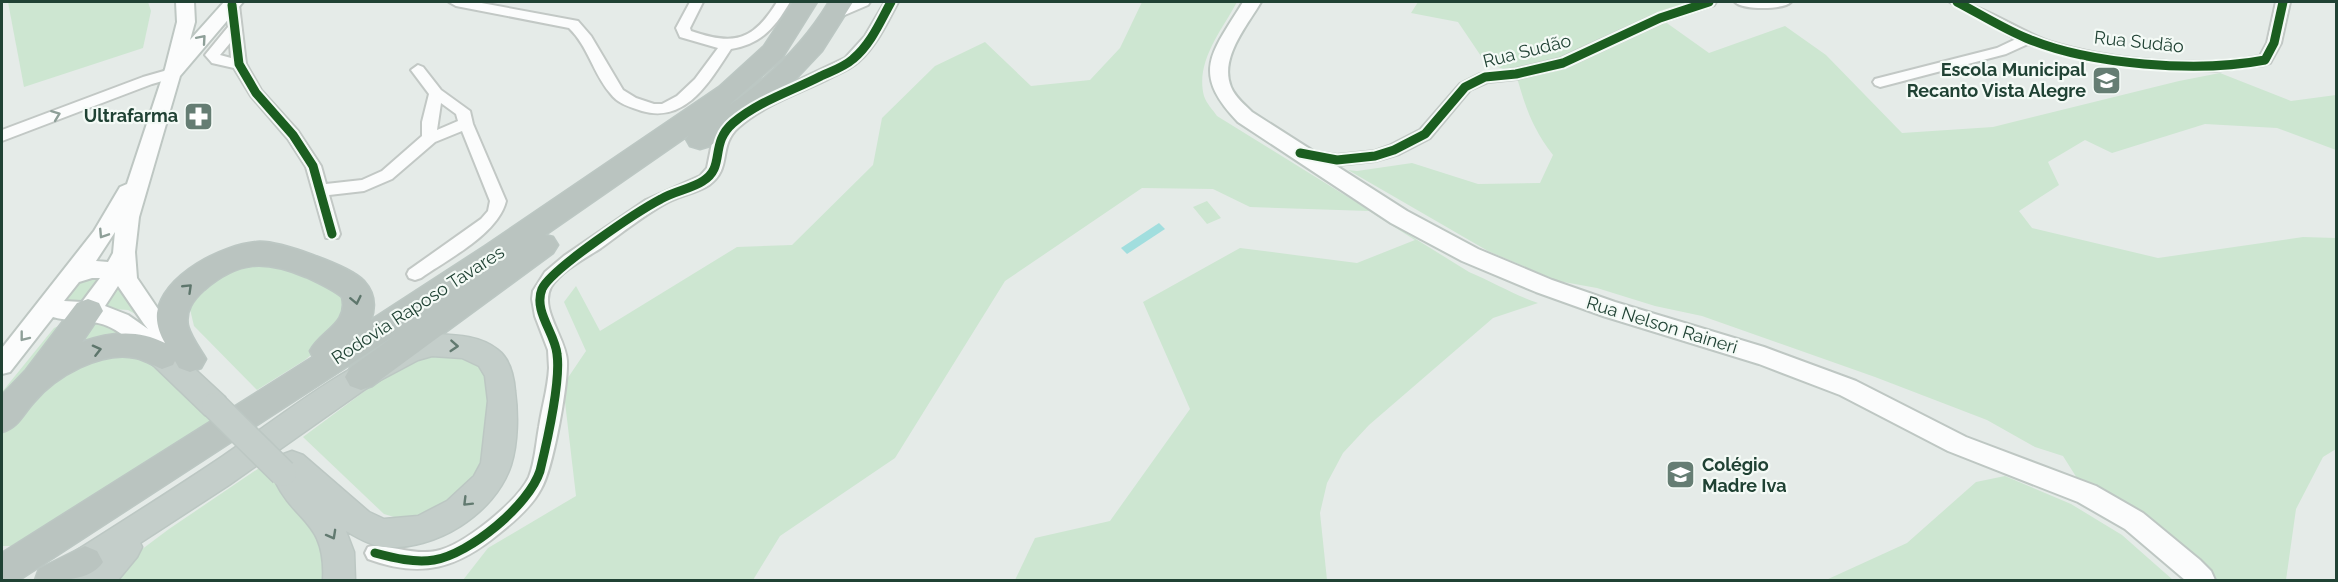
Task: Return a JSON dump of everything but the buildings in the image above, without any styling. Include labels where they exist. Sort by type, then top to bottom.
[{"type":"highway","name":"Rodovia Raposo Tavares","points":[[5,557],[148,480],[230,407],[618,172],[728,93],[773,52],[805,2]]},
{"type":"highway","name":"Rodovia Raposo Tavares","points":[[26,580],[179,485],[661,161],[733,107],[770,73],[832,6]]},
{"type":"highway","points":[[361,376],[588,211]]},
{"type":"highway","points":[[176,357],[174,310],[181,294],[203,273],[230,259],[258,253],[279,255],[337,279],[354,290],[359,303],[357,318],[346,334],[230,407]]},
{"type":"highway","points":[[2,419],[88,311]]},
{"type":"highway","name":"Rodovia Raposo Tavares","points":[[80,574],[124,549],[161,513],[361,376],[411,350],[432,345],[465,347],[489,358],[499,375],[502,401],[496,464],[485,485],[458,511],[421,530],[383,533],[358,522],[288,469]]},
{"type":"highway","points":[[32,383],[62,363],[108,347],[141,346],[176,357],[230,407],[288,469],[334,538],[341,554],[339,580]]},
{"type":"highway","points":[[52,580],[80,574]]},
{"type":"main road","points":[[88,311],[122,267],[128,217],[186,21],[185,2]]},
{"type":"main road","name":"Rua Nelson Raineri","points":[[1252,2],[1222,54],[1217,72],[1220,89],[1230,104],[1245,117],[1400,217],[1470,255],[1544,286],[1611,310],[1764,356],[1848,388],[1957,444],[2087,494],[2134,521],[2202,580]]},
{"type":"main road","points":[[171,74],[233,3]]},
{"type":"main road","points":[[2,365],[102,237],[149,145]]},
{"type":"main road","points":[[72,276],[91,269],[122,267]]},
{"type":"main road","points":[[122,267],[176,357]]},
{"type":"main road","points":[[49,306],[58,311],[110,314],[176,357]]},
{"type":"street","points":[[456,2],[573,24],[585,34],[615,91],[629,102],[655,110],[672,107],[689,93],[726,46]]},
{"type":"street","points":[[696,2],[683,28],[685,34],[726,46],[743,44],[758,35],[774,20],[783,2]]},
{"type":"street","points":[[832,6],[863,2]]},
{"type":"street","points":[[375,553],[403,562],[432,561],[454,556],[474,544],[508,515],[536,482],[556,386],[557,349],[543,317],[539,296],[547,281],[571,260],[639,211],[707,178],[715,171],[718,163],[717,143],[725,132],[767,100],[830,72],[854,58],[868,42],[891,2]]},
{"type":"street","name":"Rua Sudão","points":[[1300,153],[1337,160],[1375,156],[1394,150],[1425,134],[1465,87],[1485,77],[1516,74],[1563,63],[1660,18],[1709,2]]},
{"type":"street","points":[[1742,2],[1761,4],[1784,2]]},
{"type":"street","name":"Rua Sudão","points":[[1957,2],[2027,39],[2116,60],[2252,65],[2265,60],[2274,43],[2283,2]]},
{"type":"street","points":[[233,3],[238,64],[256,93],[293,135],[313,166],[333,234]]},
{"type":"street","points":[[235,27],[212,55],[216,60],[238,64]]},
{"type":"street","points":[[1880,82],[2001,51],[2027,39]]},
{"type":"street","points":[[415,274],[487,223],[495,213],[498,201],[463,111],[436,93],[418,70]]},
{"type":"street","points":[[2,136],[148,80],[171,74]]},
{"type":"street","points":[[430,138],[429,122],[436,93]]},
{"type":"street","points":[[319,190],[364,185],[387,174],[430,138],[466,123]]},
{"type":"green space","points":[[8,2],[148,2],[151,11],[143,48],[24,87]]},
{"type":"green space","points":[[1142,2],[1237,2],[1212,47],[1203,71],[1204,96],[1217,116],[1469,272],[1538,303],[1493,318],[1369,425],[1343,453],[1327,483],[1320,513],[1327,580],[1015,580],[1035,538],[1110,521],[1190,409],[1143,302],[1240,248],[1357,263],[1415,240],[1369,211],[1250,207],[1213,189],[1142,188],[1005,281],[895,458],[780,536],[753,580],[463,580],[488,548],[576,496],[563,385],[586,351],[564,302],[576,286],[600,331],[737,247],[792,245],[873,165],[882,118],[935,66],[985,42],[1031,86],[1090,80],[1120,48]]},
{"type":"green space","points":[[1418,2],[1709,2],[1664,21],[1709,53],[1785,26],[1826,55],[1902,133],[1993,127],[2220,73],[2291,101],[2336,95],[2336,150],[2277,128],[2205,124],[2112,153],[2085,140],[2048,162],[2059,185],[2019,211],[2032,228],[2158,258],[2303,237],[2336,238],[2336,449],[2323,457],[2296,509],[2286,580],[2202,580],[2191,568],[2087,494],[2063,456],[2035,447],[1987,420],[1875,377],[1702,316],[1655,306],[1597,288],[1558,281],[1488,251],[1348,170],[1357,171],[1412,163],[1478,184],[1540,183],[1553,155],[1530,116],[1516,74],[1485,62],[1458,22],[1411,13]]},
{"type":"green space","points":[[1207,201],[1221,218],[1207,224],[1193,207]]},
{"type":"green space","points":[[276,260],[347,292],[353,304],[333,337],[305,360],[257,390],[194,326],[189,305],[222,270]]},
{"type":"green space","points":[[92,275],[101,279],[85,301],[74,305],[58,304],[82,278]]},
{"type":"green space","points":[[121,283],[145,319],[128,310],[100,308]]},
{"type":"green space","points":[[74,319],[2,408],[2,392],[54,328]]},
{"type":"green space","points":[[89,319],[128,332],[75,353]]},
{"type":"green space","points":[[456,352],[491,372],[481,480],[425,517],[404,520],[384,514],[303,437],[408,359]]},
{"type":"green space","points":[[140,353],[216,421],[11,546],[2,546],[2,434],[40,387],[99,358]]},
{"type":"green space","points":[[262,466],[338,558],[336,580],[114,580],[125,562]]},
{"type":"green space","points":[[2005,476],[2071,504],[2122,535],[2173,580],[1826,580],[1907,543],[1976,482]]},
{"type":"water","points":[[1159,223],[1165,229],[1127,254],[1121,248]]},
{"type":"cycle path","points":[[375,553],[409,561],[437,560],[450,556],[476,540],[520,502],[531,490],[540,471],[557,377],[557,350],[543,316],[540,299],[546,282],[563,266],[642,210],[672,193],[705,180],[715,169],[718,145],[724,132],[756,107],[850,61],[870,39],[891,2]]},
{"type":"cycle path","points":[[1300,153],[1337,160],[1375,156],[1394,150],[1425,134],[1465,87],[1485,77],[1516,74],[1563,63],[1660,18],[1709,2]]},
{"type":"cycle path","points":[[1957,2],[2026,38],[2076,53],[2145,63],[2214,66],[2265,60],[2274,43],[2283,2]]},
{"type":"cycle path","points":[[232,5],[239,64],[256,93],[293,135],[313,166],[332,234]]},
{"type":"place","name":"Escola Municipal Recanto Vista Alegre","points":[[2107,80]]},
{"type":"place","name":"Ultrafarma","points":[[199,116]]},
{"type":"place","name":"Colégio Madre Iva","points":[[1681,475]]}]
